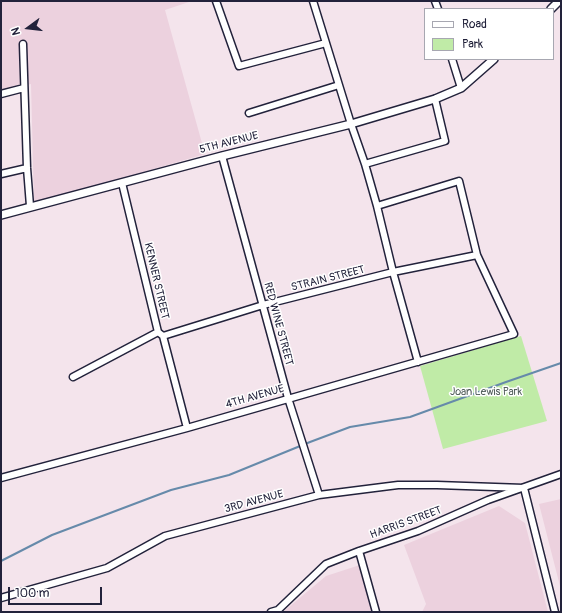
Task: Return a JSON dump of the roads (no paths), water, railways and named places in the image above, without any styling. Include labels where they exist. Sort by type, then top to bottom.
[{"type":"street","points":[[216,1],[239,66],[326,43]]},
{"type":"street","points":[[313,1],[365,164],[418,362]]},
{"type":"street","points":[[23,44],[27,168],[30,206]]},
{"type":"street","points":[[452,60],[461,88]]},
{"type":"street","name":"5TH AVENUE","points":[[1,215],[30,206],[222,156],[351,124],[435,99],[461,88],[493,60]]},
{"type":"street","points":[[249,113],[339,84]]},
{"type":"street","points":[[1,94],[24,88]]},
{"type":"street","points":[[365,164],[446,141],[435,99]]},
{"type":"street","name":"RED WINE STREET","points":[[222,156],[288,398],[319,495]]},
{"type":"street","points":[[1,174],[27,168]]},
{"type":"street","points":[[377,206],[459,181],[477,255]]},
{"type":"street","name":"KENNER STREET","points":[[122,183],[160,334],[187,428]]},
{"type":"street","name":"STRAIN STREET","points":[[73,377],[160,334],[263,305],[393,272],[477,255]]},
{"type":"street","name":"4TH AVENUE","points":[[1,478],[187,428],[514,334],[477,255]]},
{"type":"street","name":"HARRIS STREET","points":[[271,612],[279,611],[326,564],[418,531],[488,500],[561,474]]},
{"type":"street","name":"3RD AVENUE","points":[[1,598],[107,568],[165,536],[319,495],[398,485],[524,488]]},
{"type":"street","points":[[524,488],[555,612]]},
{"type":"street","points":[[359,551],[376,612]]},
{"type":"waterway","points":[[1,561],[52,535],[171,490],[229,475],[350,427],[410,417],[561,363]]},
{"type":"park label","name":"Joan Lewis Park","points":[[486,392]]}]
